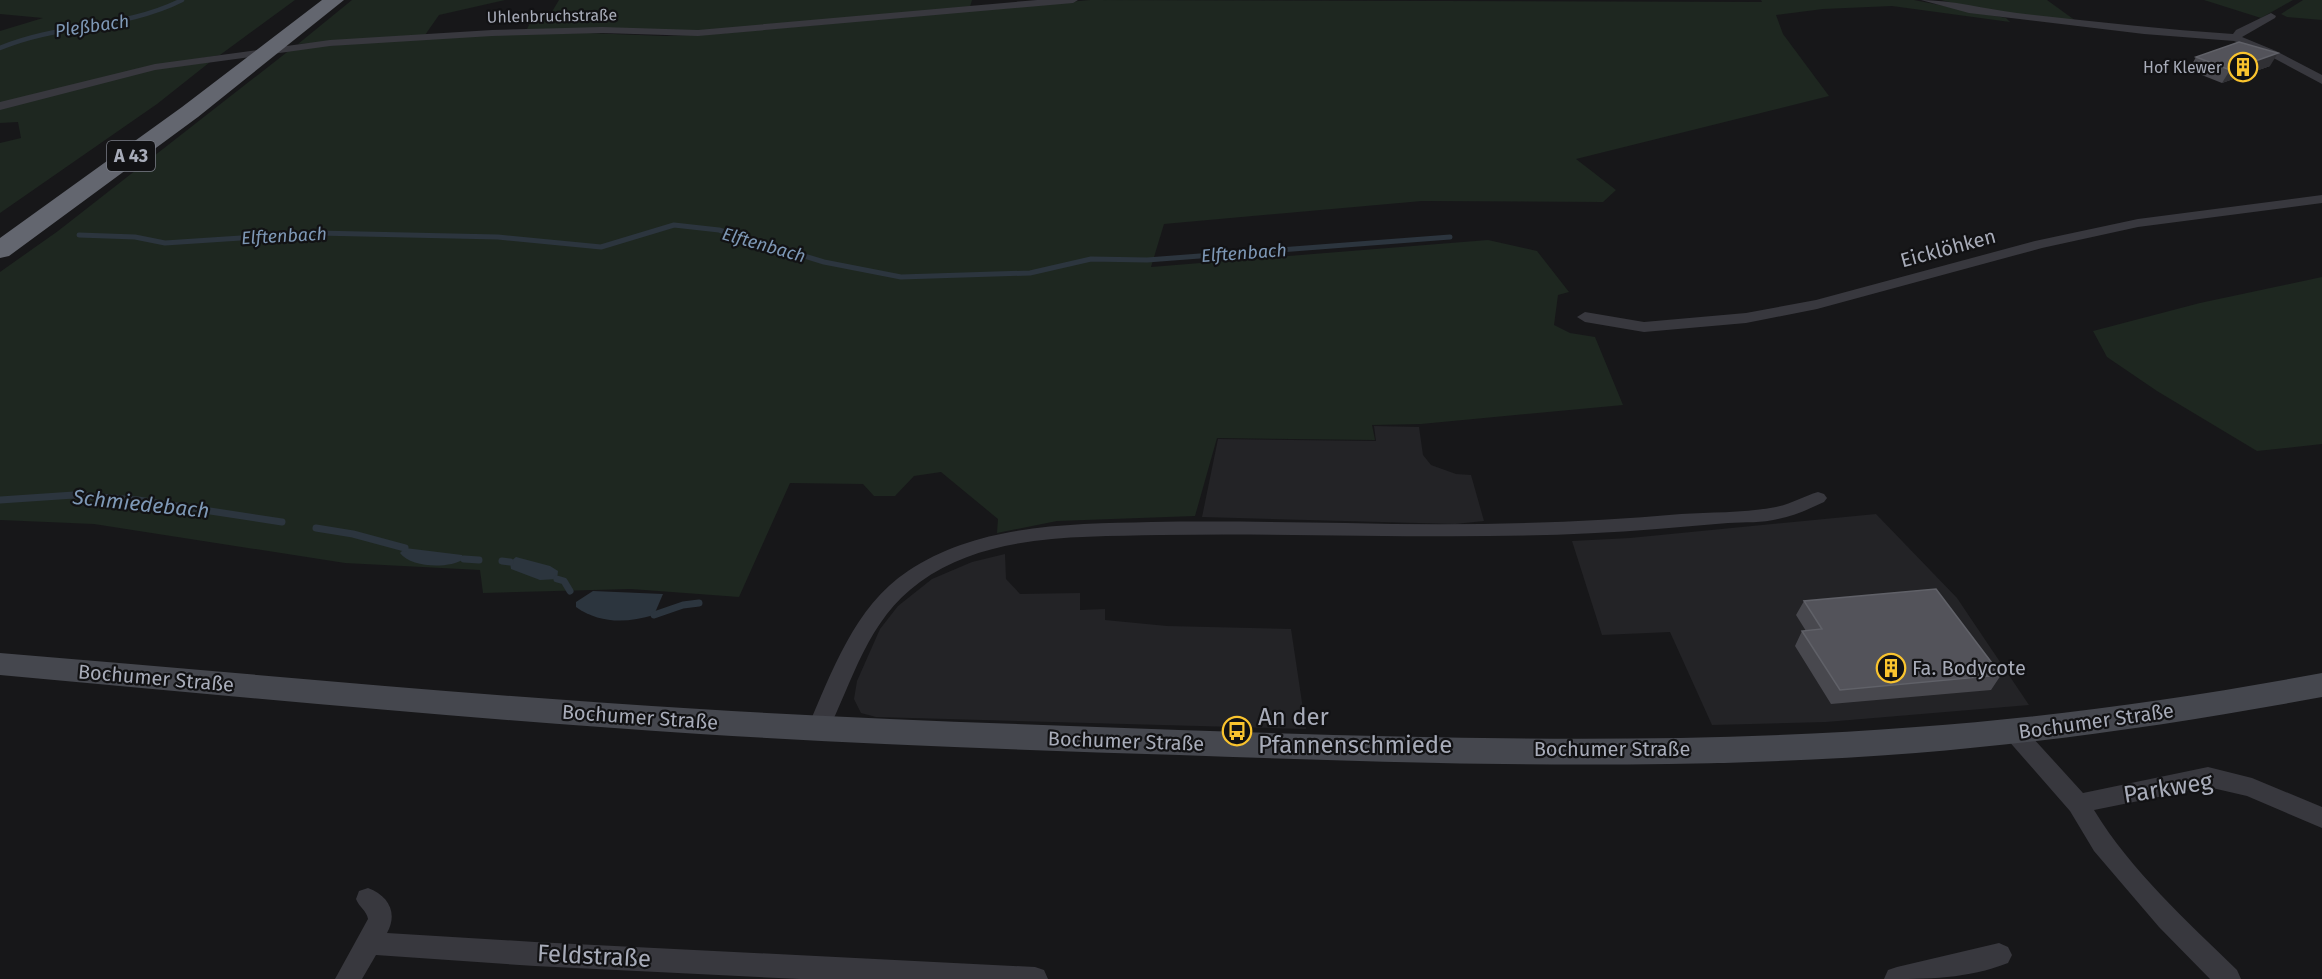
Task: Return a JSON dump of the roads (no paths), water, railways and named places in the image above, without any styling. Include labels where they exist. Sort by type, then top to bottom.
[{"type":"highway","name":"A 43","points":[[0,250],[121,163],[255,52],[310,0]]},
{"type":"highway","name":"A 43","points":[[0,227],[231,62],[279,43],[334,0]]},
{"type":"main road","name":"Bochumer Straße","points":[[0,664],[594,714],[818,729],[1333,748],[1572,751],[1812,746],[2014,733],[2236,702],[2322,686]]},
{"type":"street","name":"Uhlenbruchstraße","points":[[0,106],[155,67],[330,43],[514,32],[602,30],[698,33],[1073,0]]},
{"type":"street","points":[[1930,0],[1969,10],[2175,34],[2236,38],[2272,53],[2322,80]]},
{"type":"street","points":[[2236,38],[2240,32],[2271,16]]},
{"type":"street","name":"Eicklöhken","points":[[1586,317],[1644,327],[1746,318],[1817,304],[2040,244],[2138,222],[2322,199]]},
{"type":"street","points":[[818,729],[857,639],[870,619],[890,596],[935,564],[957,554],[990,544],[1057,533],[1138,529],[1217,527],[1484,531],[1645,524],[1777,513],[1818,498]]},
{"type":"street","points":[[2014,733],[2078,804],[2102,844],[2168,919],[2228,979]]},
{"type":"street","name":"Parkweg","points":[[2078,804],[2208,777],[2226,779],[2249,786],[2322,818]]},
{"type":"street","points":[[348,979],[381,920],[378,908],[368,899]]},
{"type":"street","name":"Feldstraße","points":[[369,944],[1035,979]]},
{"type":"street","points":[[1897,979],[1999,955]]},
{"type":"waterway","name":"Pleßbach","points":[[0,48],[45,34],[138,16],[182,0]]},
{"type":"waterway","name":"Elftenbach","points":[[79,235],[135,237],[165,243],[317,233],[498,237],[601,247],[674,225],[719,230],[824,262],[901,277],[1030,273],[1091,259],[1147,260],[1450,237]]},
{"type":"waterway","name":"Schmiedebach","points":[[0,500],[74,495],[138,500],[282,522]]},
{"type":"waterway","name":"Schmiedebach","points":[[316,528],[353,534],[405,548]]},
{"type":"waterway","name":"Schmiedebach","points":[[464,559],[479,560]]},
{"type":"waterway","name":"Schmiedebach","points":[[502,561],[510,562]]},
{"type":"waterway","name":"Schmiedebach","points":[[557,579],[564,581],[570,591]]},
{"type":"waterway","name":"Schmiedebach","points":[[654,615],[683,605],[699,603]]},
{"type":"place","name":"Hof Klewer","points":[[2243,67]]},
{"type":"place","name":"Fa. Bodycote","points":[[1891,668]]},
{"type":"place","name":"An der Pfannenschmiede","points":[[1237,731]]}]
